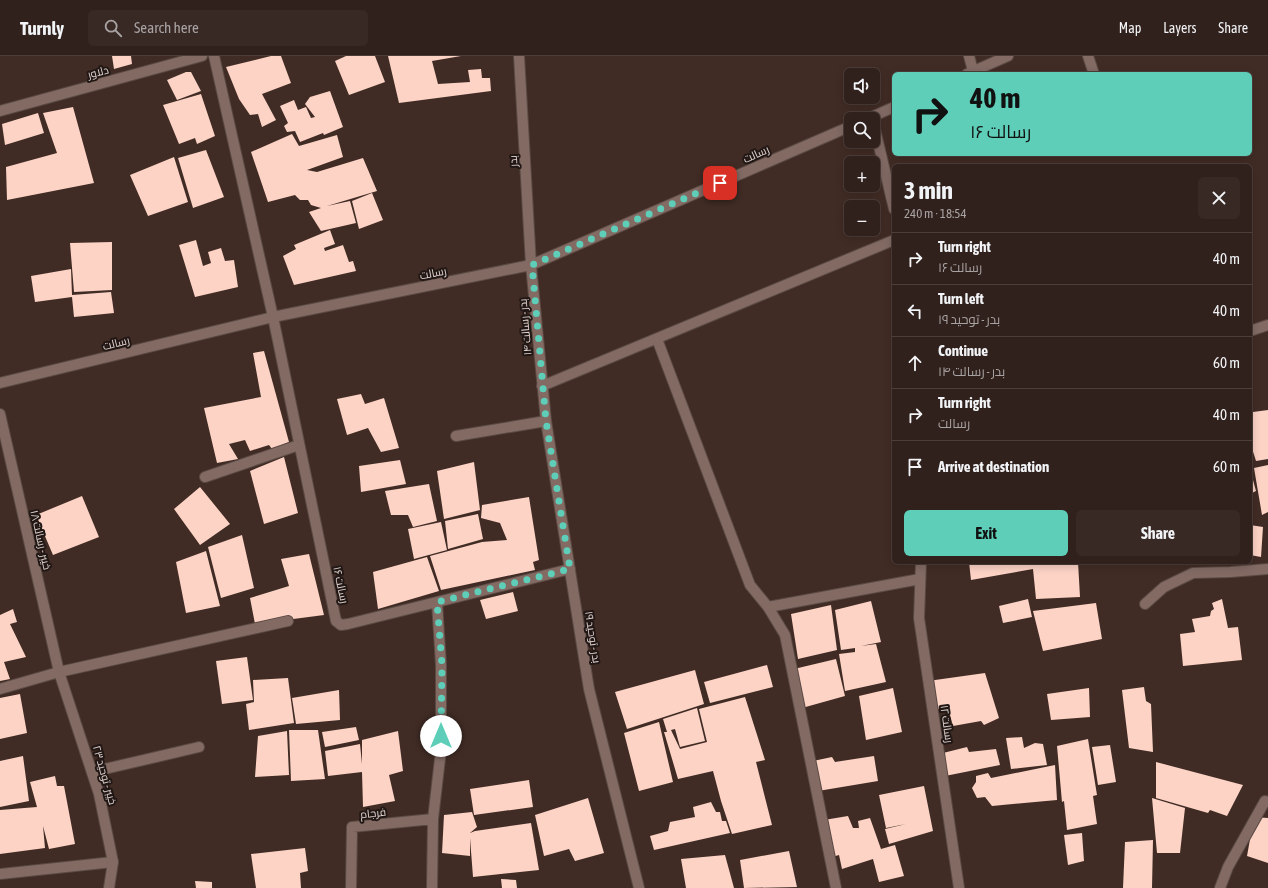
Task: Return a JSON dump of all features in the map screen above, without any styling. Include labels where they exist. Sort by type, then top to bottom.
[{"type":"street","name":"دلاور","points":[[0,111],[202,56]]},
{"type":"street","name":"رسالت ۱۶","points":[[214,56],[273,317],[336,621],[341,625],[348,624],[570,569]]},
{"type":"street","name":"بدر","points":[[519,56],[532,265]]},
{"type":"street","points":[[969,56],[970,72]]},
{"type":"street","points":[[972,72],[1008,56]]},
{"type":"street","points":[[1088,56],[1093,72]]},
{"type":"street","points":[[880,114],[892,108]]},
{"type":"street","name":"رسالت","points":[[0,383],[273,317],[532,265],[844,129]]},
{"type":"street","points":[[878,148],[892,201]]},
{"type":"street","points":[[542,386],[892,241]]},
{"type":"street","name":"بدر - رسالت ۱۴","points":[[532,265],[542,386]]},
{"type":"street","points":[[1252,330],[1268,325]]},
{"type":"street","points":[[657,339],[750,585],[768,607],[785,635],[836,888]]},
{"type":"street","name":"بدر - توحید ۱۹","points":[[542,386],[546,421],[589,689],[639,888]]},
{"type":"street","name":"خیبر - رسالت ۱۸","points":[[0,414],[59,672]]},
{"type":"street","points":[[456,436],[546,421]]},
{"type":"street","points":[[205,477],[299,444]]},
{"type":"street","name":"رسالت ۱۲","points":[[921,564],[919,618],[959,888]]},
{"type":"street","points":[[1145,604],[1164,587],[1193,573],[1268,569]]},
{"type":"street","points":[[768,607],[920,579]]},
{"type":"street","points":[[432,888],[434,819],[441,750],[442,665],[437,602]]},
{"type":"street","points":[[0,688],[59,672],[288,621]]},
{"type":"street","name":"خیبر - توحید ۲۳","points":[[59,672],[100,794],[113,862],[109,888]]},
{"type":"street","points":[[92,772],[200,746]]},
{"type":"street","points":[[1220,888],[1232,860],[1265,802],[1268,802]]},
{"type":"street","name":"فرجام","points":[[351,888],[352,827],[434,819]]},
{"type":"street","points":[[0,874],[113,862]]},
{"type":"building","points":[[112,56],[131,56],[132,64],[114,69]]},
{"type":"building","points":[[271,56],[281,56],[291,83],[262,94],[276,120],[262,127],[258,114],[250,115],[239,99],[226,67]]},
{"type":"building","points":[[346,56],[375,56],[385,82],[349,95],[335,61]]},
{"type":"building","points":[[388,56],[461,56],[432,61],[438,84],[470,82],[468,70],[481,69],[482,78],[490,78],[491,91],[399,103]]},
{"type":"building","points":[[186,72],[191,72],[201,91],[177,100],[167,80]]},
{"type":"building","points":[[330,91],[343,127],[324,135],[323,133],[300,142],[295,131],[287,132],[284,126],[288,123],[280,106],[294,100],[298,110],[306,107],[311,118],[315,117],[305,104],[310,97]]},
{"type":"building","points":[[201,94],[215,136],[197,144],[195,138],[179,144],[163,105]]},
{"type":"building","points":[[73,107],[94,183],[7,200],[6,167],[57,153],[43,113]]},
{"type":"building","points":[[38,113],[44,133],[5,145],[2,124]]},
{"type":"building","points":[[292,134],[299,146],[337,135],[343,157],[307,170],[317,172],[363,158],[377,191],[327,206],[350,201],[356,223],[321,231],[309,212],[321,208],[311,205],[308,200],[300,200],[295,195],[268,202],[251,152]]},
{"type":"building","points":[[206,150],[224,197],[193,208],[178,158]]},
{"type":"building","points":[[174,157],[188,202],[148,216],[130,175]]},
{"type":"building","points":[[372,193],[383,220],[359,229],[352,201]]},
{"type":"building","points":[[330,230],[335,244],[324,248],[325,251],[343,245],[349,262],[353,261],[356,271],[294,285],[283,256],[296,249],[294,245]]},
{"type":"building","points":[[196,240],[203,266],[211,263],[208,252],[221,248],[225,261],[234,260],[238,287],[195,297],[179,245]]},
{"type":"building","points":[[112,242],[112,290],[74,292],[70,243]]},
{"type":"building","points":[[71,269],[72,295],[111,292],[114,313],[74,317],[72,297],[35,302],[31,276]]},
{"type":"building","points":[[264,351],[289,442],[272,449],[269,445],[250,451],[245,440],[229,444],[238,459],[217,463],[204,408],[261,397],[253,353]]},
{"type":"building","points":[[361,394],[365,404],[384,398],[399,448],[381,452],[368,428],[347,435],[337,399]]},
{"type":"building","points":[[1252,409],[1253,412],[1268,410],[1268,459],[1256,461],[1252,448]]},
{"type":"building","points":[[284,457],[298,513],[264,524],[250,471]]},
{"type":"building","points":[[400,460],[406,484],[361,492],[359,466]]},
{"type":"building","points":[[474,462],[480,510],[444,519],[437,471]]},
{"type":"building","points":[[1268,465],[1268,512],[1262,515],[1254,468]]},
{"type":"building","points":[[1252,476],[1256,491],[1252,493]]},
{"type":"building","points":[[429,484],[437,521],[413,527],[408,515],[391,515],[385,491]]},
{"type":"building","points":[[200,487],[230,524],[200,545],[174,509]]},
{"type":"building","points":[[82,496],[99,537],[53,555],[36,515]]},
{"type":"building","points":[[529,497],[539,560],[533,562],[535,570],[441,590],[430,556],[482,542],[507,540],[500,523],[481,518],[482,505]]},
{"type":"building","points":[[478,514],[483,539],[448,549],[445,521]]},
{"type":"building","points":[[441,522],[447,550],[414,559],[408,529]]},
{"type":"building","points":[[1252,525],[1263,527],[1261,557],[1252,555]]},
{"type":"building","points":[[242,535],[254,588],[221,598],[208,547]]},
{"type":"building","points":[[206,551],[220,606],[186,613],[176,562]]},
{"type":"building","points":[[309,554],[324,615],[255,624],[250,598],[289,586],[281,559]]},
{"type":"building","points":[[427,557],[439,591],[378,609],[373,572]]},
{"type":"building","points":[[969,564],[1078,564],[1080,597],[1036,599],[1033,569],[971,580]]},
{"type":"building","points":[[513,592],[518,611],[486,619],[480,600]]},
{"type":"building","points":[[1028,599],[1032,617],[1003,623],[999,606]]},
{"type":"building","points":[[1222,599],[1228,628],[1238,627],[1242,660],[1183,666],[1180,634],[1195,632],[1192,619],[1210,616],[1211,611],[1214,609],[1212,603]]},
{"type":"building","points":[[871,601],[881,642],[861,646],[876,644],[886,682],[845,691],[839,654],[855,652],[855,648],[841,650],[835,610]]},
{"type":"building","points":[[1096,603],[1102,639],[1043,651],[1033,611]]},
{"type":"building","points":[[831,605],[837,650],[798,659],[791,614]]},
{"type":"building","points":[[13,609],[17,622],[10,624],[26,657],[4,662],[10,679],[0,681],[0,615]]},
{"type":"building","points":[[247,657],[253,700],[222,704],[216,661]]},
{"type":"building","points":[[836,659],[845,696],[802,708],[794,669]]},
{"type":"building","points":[[767,665],[773,687],[710,703],[704,682]]},
{"type":"building","points":[[695,670],[704,704],[627,729],[615,692]]},
{"type":"building","points":[[985,673],[999,718],[984,725],[981,721],[953,726],[948,708],[935,709],[928,681]]},
{"type":"building","points":[[288,678],[294,723],[249,730],[246,704],[254,702],[253,680]]},
{"type":"building","points":[[1144,687],[1146,701],[1151,704],[1153,752],[1129,748],[1122,690]]},
{"type":"building","points":[[893,688],[902,732],[866,740],[859,696]]},
{"type":"building","points":[[1089,688],[1090,717],[1051,720],[1047,694]]},
{"type":"building","points":[[339,690],[340,720],[296,724],[292,698]]},
{"type":"building","points":[[20,694],[27,733],[0,739],[0,698]]},
{"type":"building","points":[[745,697],[765,760],[756,762],[772,825],[732,834],[713,771],[678,779],[664,732],[667,732],[663,719],[697,708],[705,741],[680,747],[675,729],[671,730],[680,749],[707,742],[699,709]]},
{"type":"building","points":[[659,722],[673,782],[639,791],[624,733]]},
{"type":"building","points":[[356,727],[359,740],[325,747],[322,732]]},
{"type":"building","points":[[289,730],[318,730],[325,779],[291,781]]},
{"type":"building","points":[[287,731],[289,775],[255,777],[258,736]]},
{"type":"building","points":[[398,731],[403,771],[389,775],[395,801],[363,807],[362,772],[328,776],[325,751],[360,744],[362,764],[362,740]]},
{"type":"building","points":[[1022,737],[1024,748],[1035,743],[1043,744],[1047,765],[1011,769],[1006,738]]},
{"type":"building","points":[[1088,739],[1097,795],[1093,796],[1097,824],[1067,830],[1064,801],[1062,802],[1057,746]]},
{"type":"building","points":[[1110,745],[1116,782],[1098,785],[1092,747]]},
{"type":"building","points":[[967,747],[969,752],[996,749],[1000,765],[945,776],[943,753]]},
{"type":"building","points":[[23,756],[29,801],[0,807],[0,761]]},
{"type":"building","points":[[874,756],[878,781],[818,791],[813,761],[832,757],[835,762]]},
{"type":"building","points":[[1156,762],[1243,785],[1227,816],[1210,810],[1208,813],[1156,798]]},
{"type":"building","points":[[1055,765],[1057,800],[992,806],[985,797],[977,798],[972,788],[976,782],[976,776],[988,773],[991,778]]},
{"type":"building","points":[[55,776],[57,786],[64,786],[75,844],[49,849],[43,826],[45,848],[0,854],[0,810],[37,807],[30,782]]},
{"type":"building","points":[[529,780],[533,807],[474,815],[470,789]]},
{"type":"building","points":[[924,786],[933,831],[889,844],[885,829],[906,824],[886,828],[879,795]]},
{"type":"building","points":[[588,798],[604,853],[575,861],[569,849],[544,856],[535,815]]},
{"type":"building","points":[[1152,798],[1185,808],[1180,853],[1157,853]]},
{"type":"building","points":[[711,802],[716,812],[720,812],[722,821],[726,821],[730,833],[654,850],[650,836],[668,831],[670,822],[695,817],[693,807]]},
{"type":"building","points":[[472,812],[477,827],[470,833],[531,823],[539,870],[473,877],[470,838],[470,856],[442,853],[444,815]]},
{"type":"building","points":[[848,816],[853,828],[859,828],[858,821],[870,818],[881,849],[895,845],[904,876],[879,882],[873,859],[842,869],[839,855],[832,857],[824,820]]},
{"type":"building","points":[[1254,817],[1268,818],[1268,863],[1247,856]]},
{"type":"building","points":[[1082,833],[1084,861],[1068,865],[1064,835]]},
{"type":"building","points":[[1153,840],[1152,888],[1123,888],[1125,842]]},
{"type":"building","points":[[305,848],[308,871],[300,873],[301,888],[256,888],[251,854]]},
{"type":"building","points":[[789,851],[797,887],[744,888],[740,860]]},
{"type":"building","points":[[725,855],[734,888],[686,888],[681,859]]},
{"type":"building","points":[[501,879],[516,880],[517,888],[502,888]]},
{"type":"building","points":[[195,881],[212,882],[212,888],[196,888]]},
{"type":"route","points":[[441,736],[442,665],[437,602],[570,569],[546,421],[532,265],[720,183]]}]
